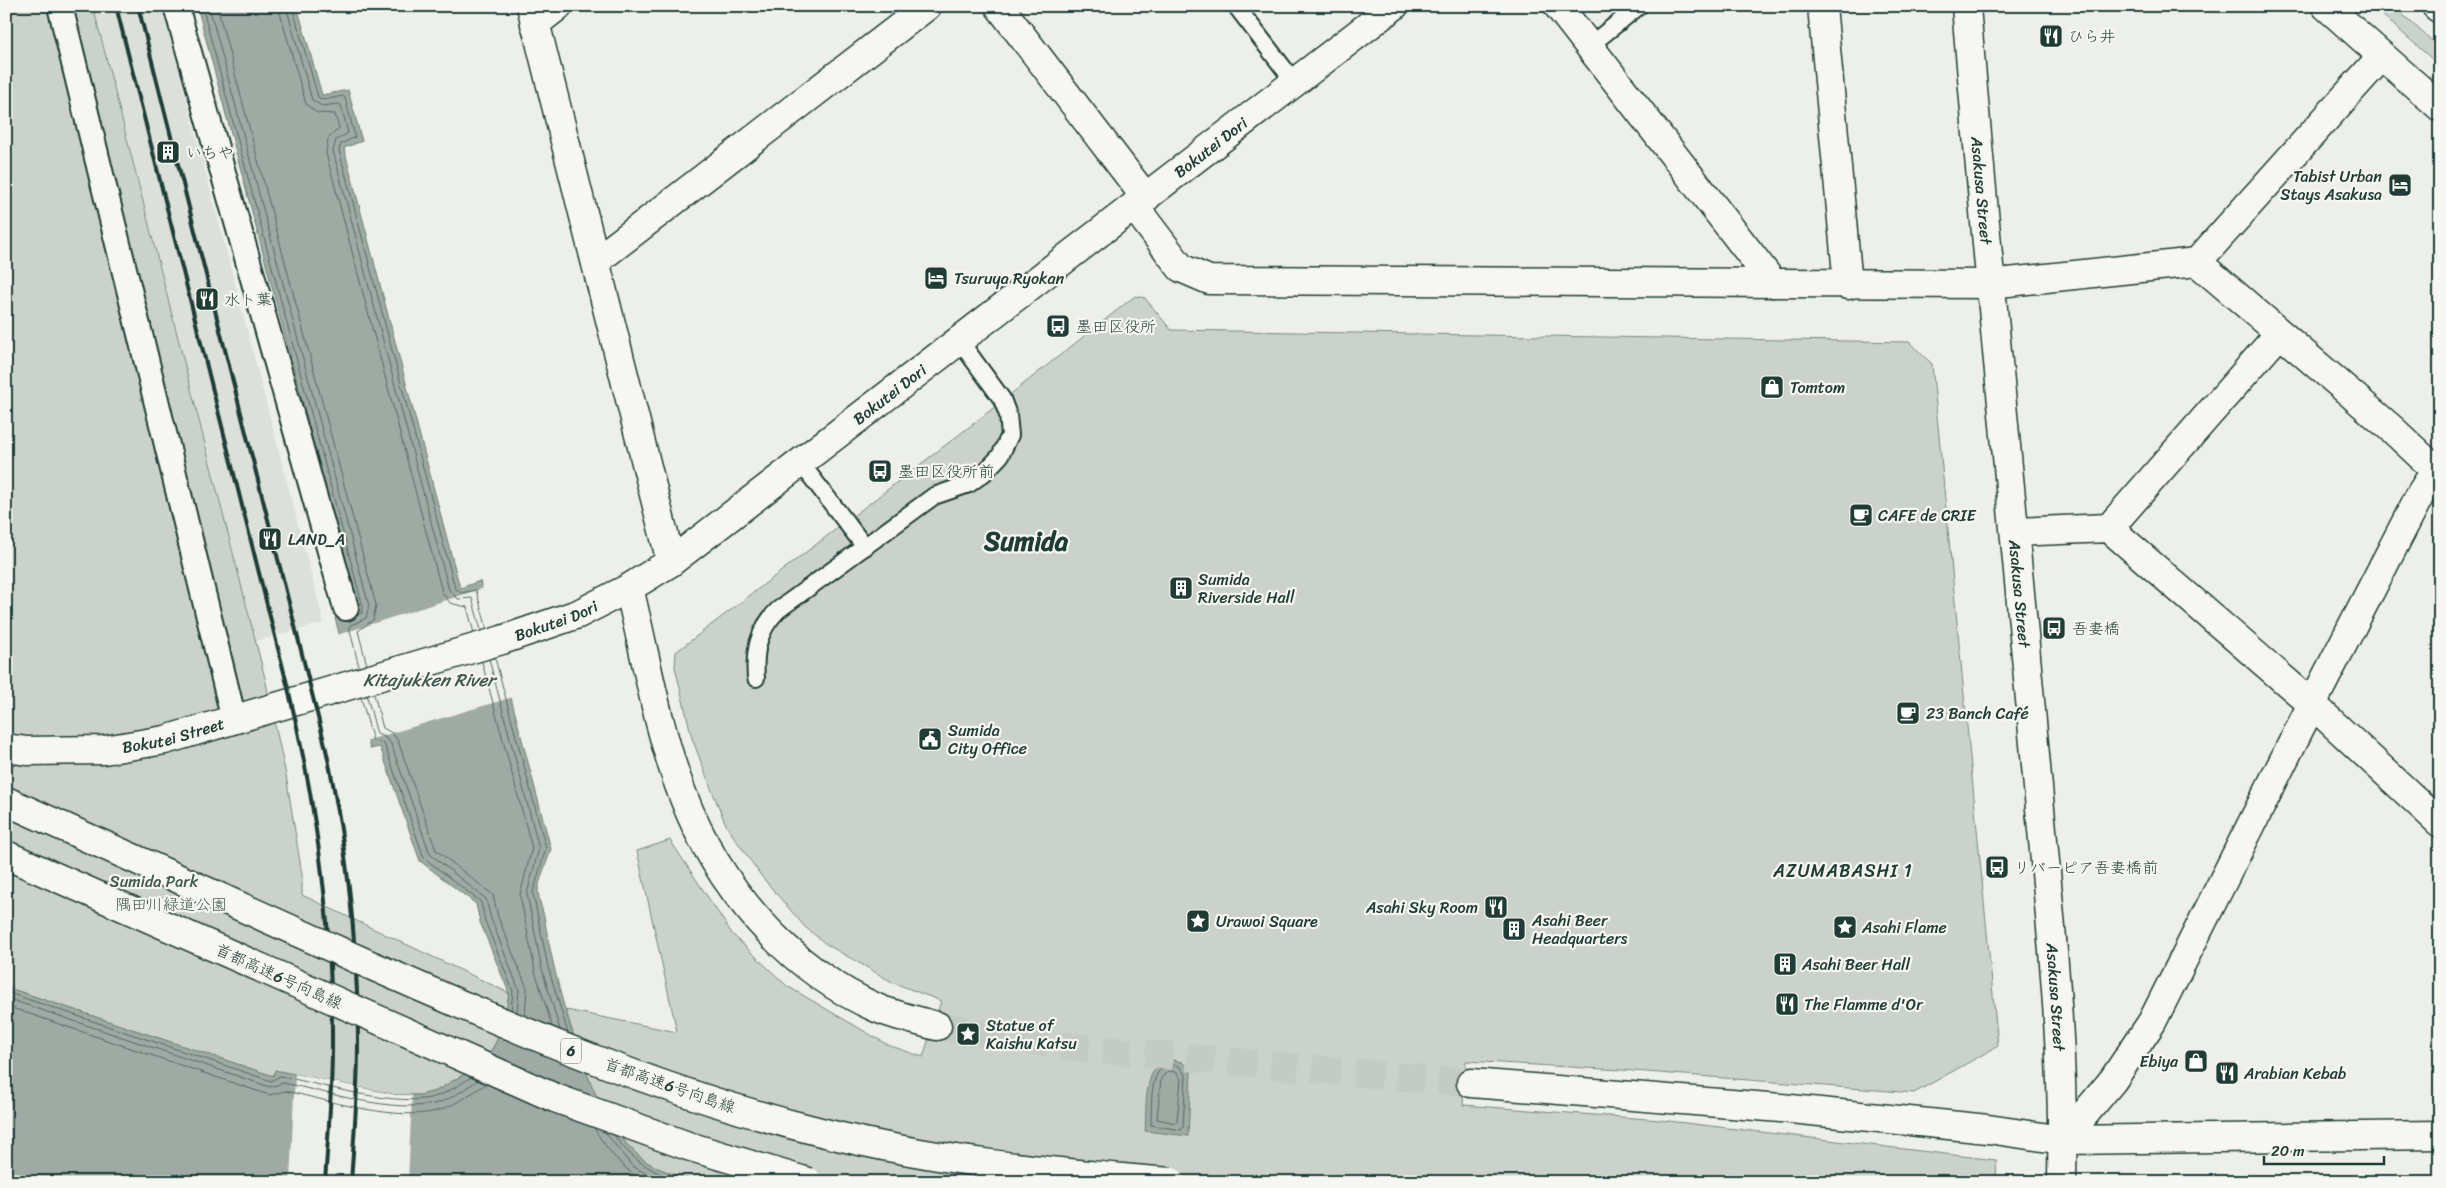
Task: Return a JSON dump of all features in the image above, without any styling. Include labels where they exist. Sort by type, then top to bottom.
[{"type":"main road","points":[[558,6],[533,15],[671,562]]},
{"type":"main road","points":[[596,261],[928,6]]},
{"type":"main road","points":[[999,6],[1140,202],[1181,268],[1209,280],[1848,285],[1989,284],[2197,262],[2382,56]]},
{"type":"main road","name":"Bokutei Dori","points":[[334,689],[502,640],[578,614],[629,588],[671,562],[1394,6]]},
{"type":"main road","points":[[1558,6],[1773,283]]},
{"type":"main road","points":[[1822,6],[1848,285]]},
{"type":"main road","name":"Asakusa Street","points":[[1966,6],[1989,284],[2015,532],[2057,998],[2063,1140],[2062,1182]]},
{"type":"main road","points":[[2326,6],[2440,107]]},
{"type":"main road","points":[[2063,1140],[2113,1080],[2152,1022],[2312,704],[2438,469],[2197,262]]},
{"type":"main road","points":[[2109,528],[2279,334]]},
{"type":"main road","points":[[2015,532],[2109,528],[2312,704],[2440,823]]},
{"type":"main road","points":[[629,588],[671,762],[683,795],[729,884],[763,925],[797,959],[838,987],[880,1009],[936,1026]]},
{"type":"main road","name":"Bokutei Street","points":[[6,748],[27,751],[104,750],[165,740],[334,689]]},
{"type":"main road","name":"首都高速6号向島線","points":[[6,801],[455,1002],[572,1052],[701,1097],[821,1132],[936,1156],[1065,1174],[1171,1182]]},
{"type":"main road","name":"首都高速6号向島線","points":[[6,855],[555,1098],[688,1146],[808,1182]]},
{"type":"main road","points":[[1471,1083],[1781,1108],[1988,1129],[2063,1140],[2440,1135]]},
{"type":"street","points":[[60,6],[234,720]]},
{"type":"street","points":[[176,6],[346,608]]},
{"type":"lane","points":[[1236,6],[1295,83]]},
{"type":"lane","points":[[1589,46],[1639,6]]},
{"type":"lane","points":[[756,678],[755,652],[768,620],[778,610],[934,496],[970,484],[984,473],[1000,456],[1010,435],[1008,415],[1002,399],[960,340]]},
{"type":"lane","points":[[800,462],[864,546]]},
{"type":"shaded area","points":[[94,6],[162,6],[324,623],[256,641]]},
{"type":"green space","name":"Sumida Park","points":[[6,6],[93,6],[265,678],[286,775],[302,875],[302,895],[509,993],[506,1013],[496,1042],[485,1062],[436,1091],[420,1095],[396,1095],[275,1071],[273,1076],[6,987]]},
{"type":"green space","points":[[2372,6],[2393,6],[2440,48],[2440,66]]},
{"type":"green space","points":[[1135,296],[1145,298],[1171,330],[1909,342],[1932,364],[1998,1046],[1914,1093],[1621,1070],[1466,1061],[1463,1105],[1660,1120],[1996,1160],[1997,1182],[696,1182],[666,1172],[646,1162],[626,1143],[613,1126],[593,1089],[566,1010],[677,1032],[637,851],[670,840],[733,935],[787,986],[888,1045],[923,1057],[941,1001],[894,983],[826,944],[805,927],[762,877],[727,827],[692,738],[675,667],[676,652],[973,424]]},
{"type":"water","name":"Kitajukken River","points":[[197,6],[297,6],[322,95],[348,90],[362,141],[344,148],[460,588],[480,581],[551,849],[538,892],[566,1014],[590,1082],[621,1138],[646,1162],[696,1182],[6,1182],[6,987],[273,1076],[275,1070],[396,1095],[420,1095],[436,1091],[484,1062],[496,1042],[506,1013],[509,993],[480,922],[476,904],[420,861],[380,747],[370,749],[335,618],[358,609]]},
{"type":"water","points":[[1168,1059],[1182,1062],[1191,1072],[1188,1136],[1145,1131],[1146,1100],[1150,1080],[1160,1064]]},
{"type":"pier","points":[[484,588],[513,697],[365,741],[337,635]]},
{"type":"pier","points":[[295,1074],[396,1095],[412,1095],[408,1182],[290,1182]]},
{"type":"tunnel","points":[[937,1026],[1072,1047],[1471,1083]]},
{"type":"railway","points":[[116,6],[288,688],[315,822],[326,912],[332,1003],[332,1066],[325,1182]]},
{"type":"railway","points":[[138,6],[333,782],[350,894],[356,969],[358,1062],[351,1182]]},
{"type":"place","name":"ひら井","points":[[2051,36]]},
{"type":"place","name":"いちや","points":[[168,152]]},
{"type":"place","name":"Tabist Urban Stays Asakusa","points":[[2400,185]]},
{"type":"place","name":"Tsuruya Ryokan","points":[[936,278]]},
{"type":"place","name":"水ト葉","points":[[207,299]]},
{"type":"place","name":"墨田区役所","points":[[1058,326]]},
{"type":"place","name":"Tomtom","points":[[1772,387]]},
{"type":"place","name":"墨田区役所前","points":[[880,471]]},
{"type":"place","name":"CAFE de CRIE","points":[[1861,515]]},
{"type":"place","name":"LAND_A","points":[[270,539]]},
{"type":"place","name":"Sumida Riverside Hall","points":[[1181,588]]},
{"type":"place","name":"吾妻橋","points":[[2054,628]]},
{"type":"place","name":"23 Banch Café","points":[[1908,713]]},
{"type":"place","name":"Sumida City Office","points":[[930,739]]},
{"type":"place","name":"リバーピア吾妻橋前","points":[[1997,867]]},
{"type":"place","name":"Asahi Sky Room","points":[[1496,907]]},
{"type":"place","name":"Urawoi Square","points":[[1198,921]]},
{"type":"place","name":"Asahi Flame","points":[[1845,927]]},
{"type":"place","name":"Asahi Beer Headquarters","points":[[1514,929]]},
{"type":"place","name":"Asahi Beer Hall","points":[[1785,964]]},
{"type":"place","name":"The Flamme d'Or","points":[[1787,1004]]},
{"type":"place","name":"Statue of Kaishu Katsu","points":[[968,1034]]},
{"type":"place","name":"Ebiya","points":[[2196,1061]]},
{"type":"place","name":"Arabian Kebab","points":[[2227,1073]]},
{"type":"district","name":"Sumida","points":[[1026,541]]},
{"type":"district","name":"AZUMABASHI 1","points":[[1843,871]]},
{"type":"park label","name":"隅田川緑道公園","points":[[171,904]]}]
